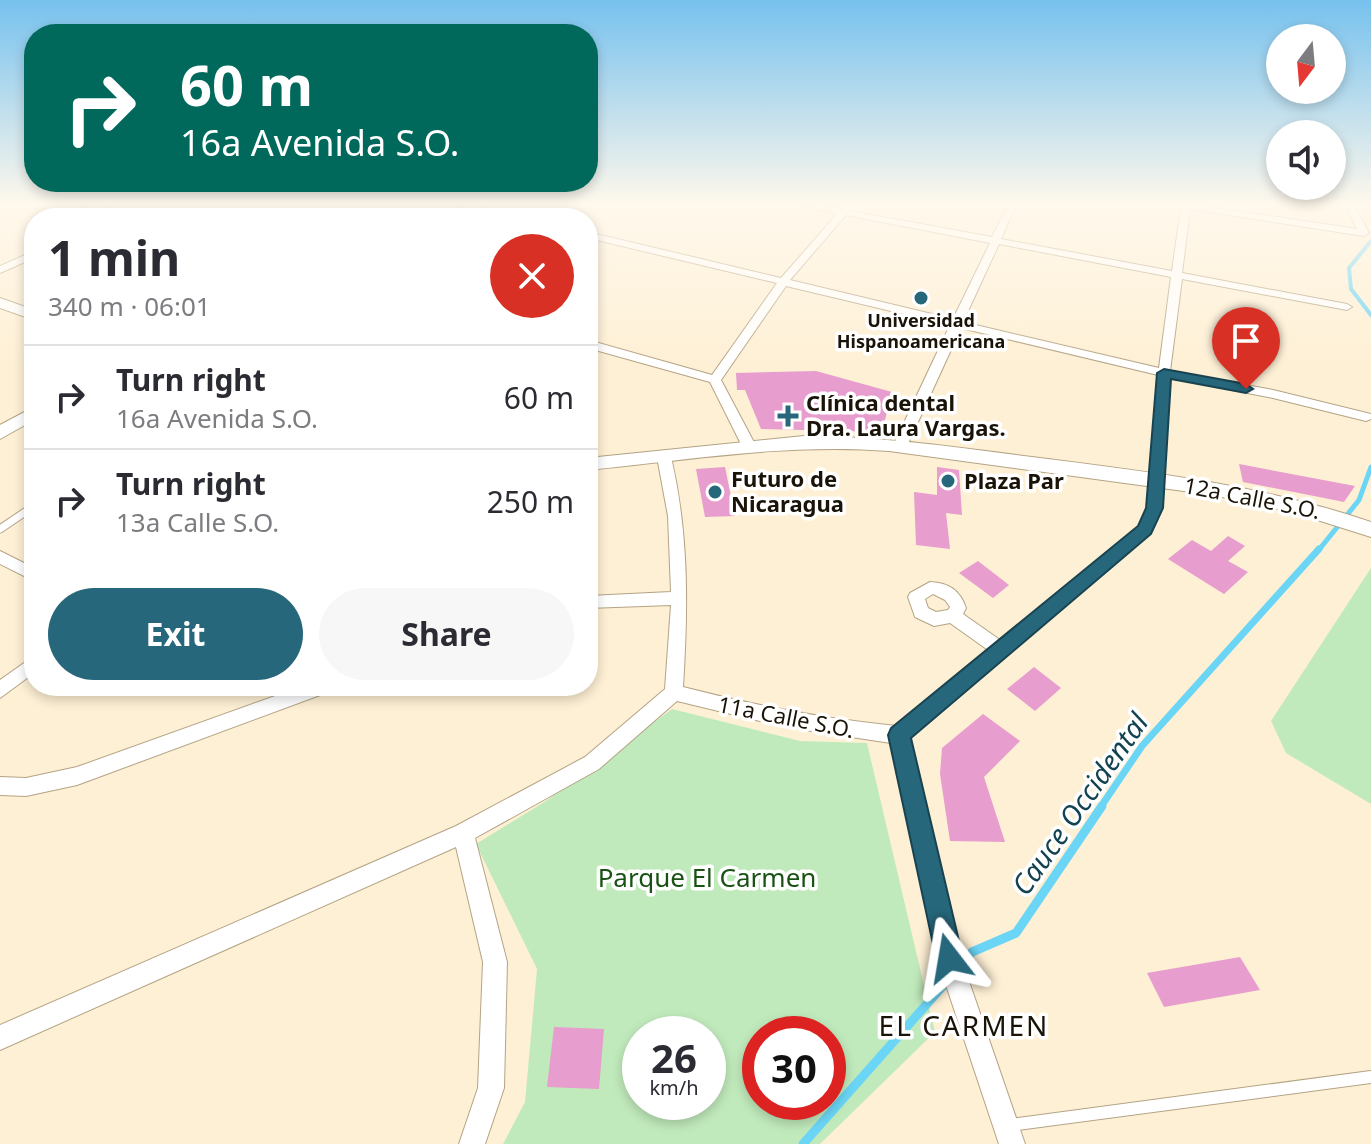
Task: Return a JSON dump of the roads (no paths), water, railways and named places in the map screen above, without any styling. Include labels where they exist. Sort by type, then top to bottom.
[{"type":"street","points":[[688,258],[1164,373],[1273,394],[1366,417]]},
{"type":"street","points":[[715,380],[784,281],[804,258]]},
{"type":"street","points":[[900,446],[986,258]]},
{"type":"street","points":[[1087,258],[1347,307]]},
{"type":"street","points":[[1009,1135],[949,958],[899,735],[1145,529],[1155,508],[1164,373],[1177,258]]},
{"type":"street","points":[[0,270],[24,259]]},
{"type":"street","points":[[0,303],[24,311]]},
{"type":"street","points":[[598,347],[715,380],[749,446],[598,463]]},
{"type":"street","points":[[0,433],[24,418]]},
{"type":"street","name":"12a Calle S.O.","points":[[749,446],[834,442],[900,446],[1156,479],[1277,499],[1331,514],[1371,530]]},
{"type":"street","points":[[0,1038],[463,833],[592,763],[674,692],[681,598],[676,521],[664,457]]},
{"type":"street","points":[[0,557],[24,569]]},
{"type":"street","points":[[598,602],[681,598]]},
{"type":"street","points":[[953,616],[1000,649]]},
{"type":"street","points":[[0,690],[24,671]]},
{"type":"street","name":"11a Calle S.O.","points":[[674,692],[785,721],[899,735]]},
{"type":"street","points":[[0,786],[26,787],[77,776],[297,696]]},
{"type":"street","points":[[463,833],[495,962],[491,1088],[472,1144]]},
{"type":"lane","points":[[0,529],[24,513]]},
{"type":"lane","points":[[1009,1135],[1371,1077]]},
{"type":"waterway","name":"Cauce Occidental","points":[[1357,258],[1349,268],[1351,289],[1371,315]]},
{"type":"waterway","name":"Cauce Occidental","points":[[1318,551],[1359,500],[1371,467]]},
{"type":"waterway","name":"Cauce Occidental","points":[[1100,808],[1142,746],[1319,549]]},
{"type":"waterway","name":"Cauce Occidental","points":[[959,967],[972,952],[1016,933],[1102,806]]},
{"type":"waterway","name":"Cauce Occidental","points":[[803,1144],[949,979]]},
{"type":"place","name":"Universidad Hispanoamericana","points":[[921,298]]},
{"type":"place","name":"Clínica dental Dra. Laura Vargas.","points":[[788,416]]},
{"type":"place","name":"Plaza Par","points":[[948,481]]},
{"type":"place","name":"Futuro de Nicaragua","points":[[715,492]]},
{"type":"district","name":"EL CARMEN","points":[[964,1026]]},
{"type":"park label","name":"Parque El Carmen","points":[[707,878]]}]
